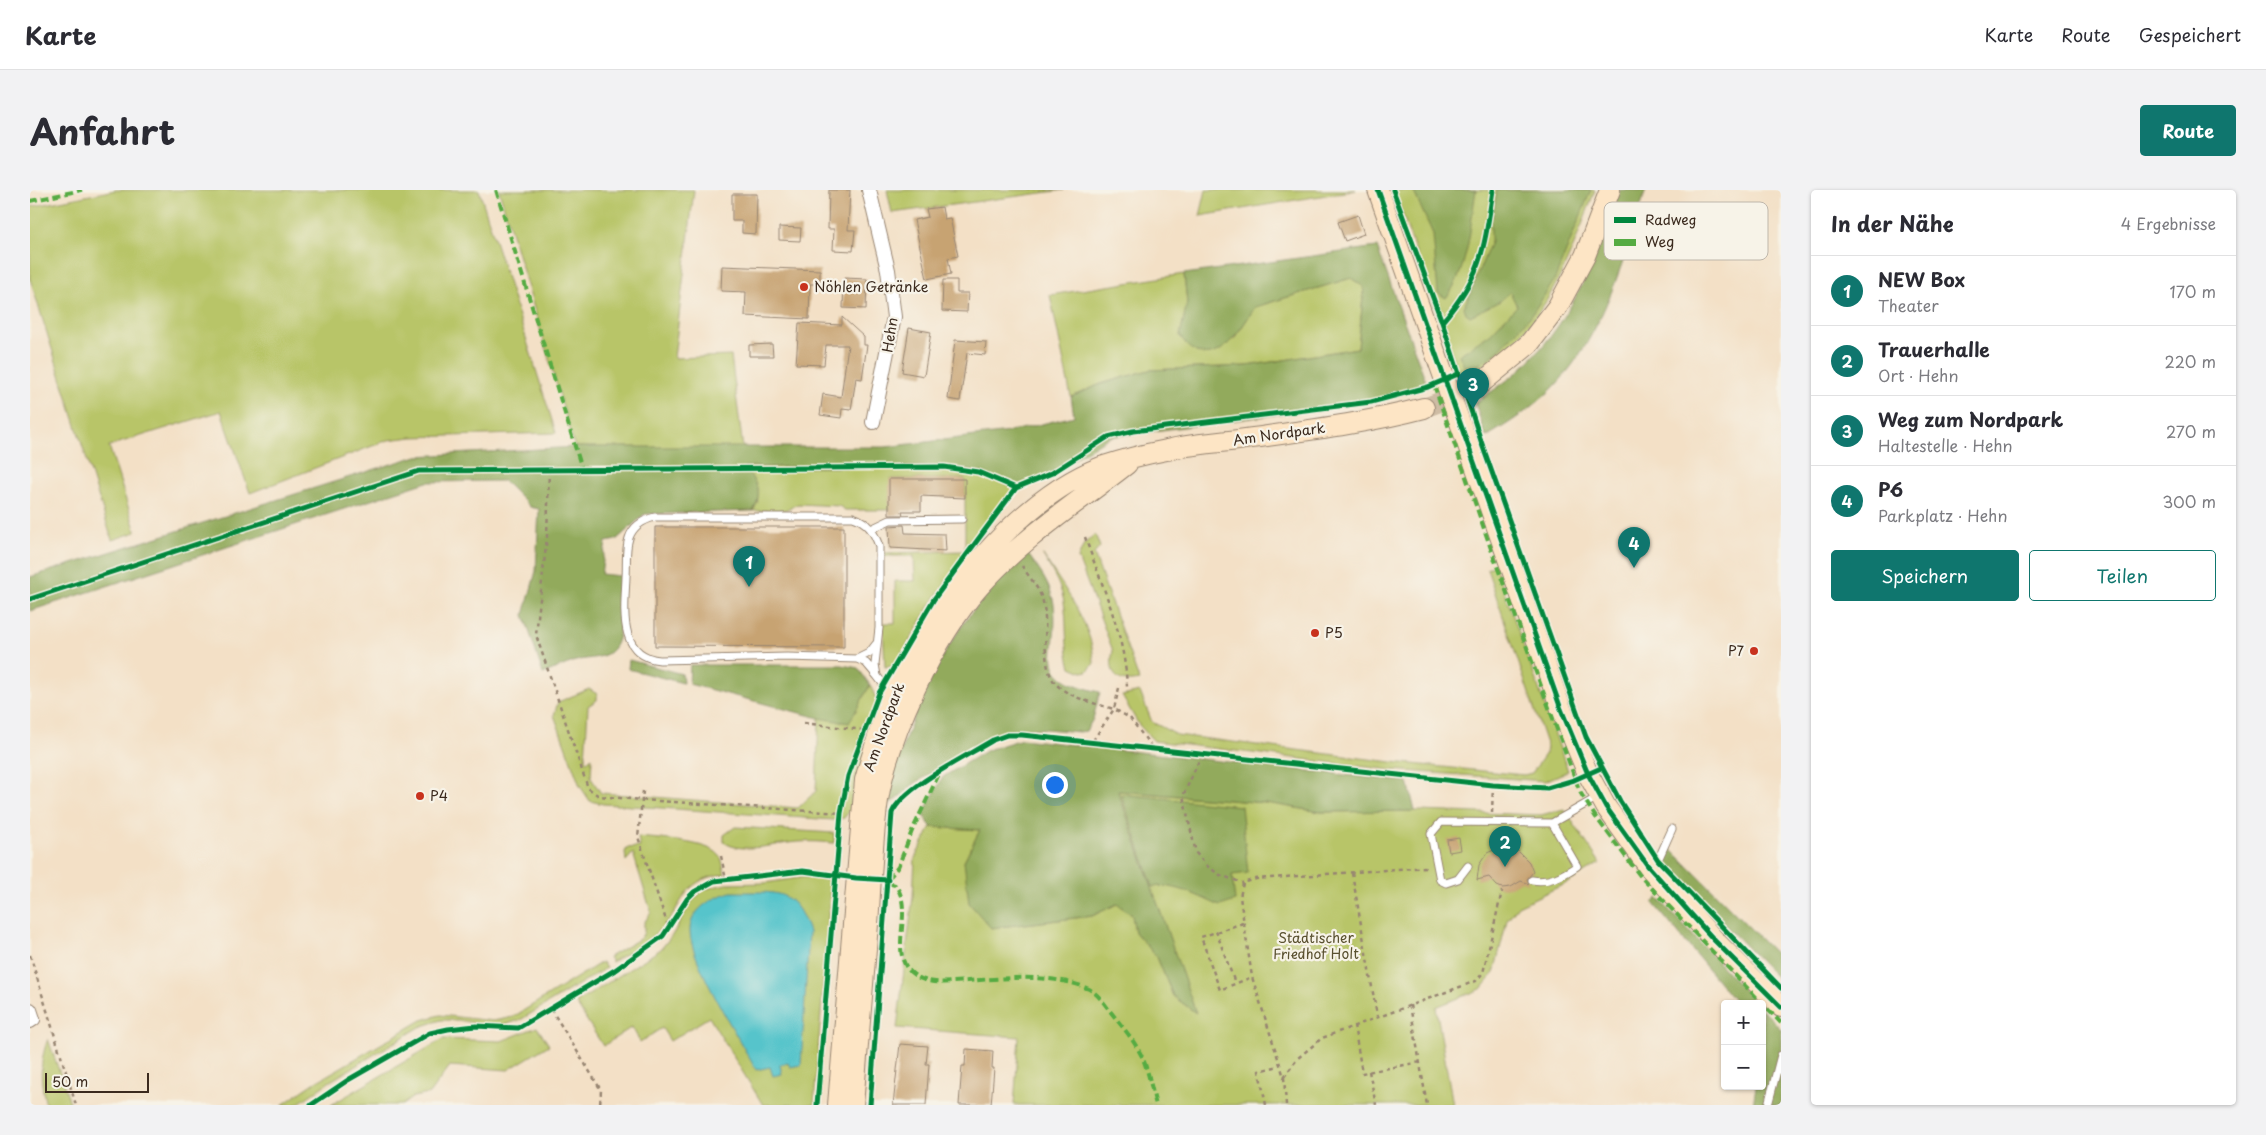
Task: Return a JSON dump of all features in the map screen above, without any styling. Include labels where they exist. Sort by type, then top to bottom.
[{"type":"street","name":"Hehn","points":[[869,190],[888,270],[894,317],[873,422]]},
{"type":"street","points":[[1378,190],[1578,754],[1606,807],[1648,866],[1715,941],[1781,1007]]},
{"type":"street","points":[[1605,202],[1610,190]]},
{"type":"street","points":[[1474,388],[1529,344],[1558,306],[1585,256],[1604,206]]},
{"type":"street","name":"Am Nordpark","points":[[838,1105],[862,802],[865,780],[875,744],[898,683],[931,623],[998,540],[1019,519],[1062,487],[1100,468],[1167,449],[1373,421],[1424,408]]},
{"type":"street","name":"Am Nordpark","points":[[853,1105],[872,846],[878,798],[891,746],[914,693],[946,631],[978,588],[1010,554],[1134,459]]},
{"type":"lane","points":[[876,676],[874,664],[877,642],[879,546],[871,529],[853,517],[655,517],[639,524],[629,538],[624,624],[627,634],[638,651],[652,659],[857,659],[866,663],[876,676],[893,696]]},
{"type":"lane","points":[[871,529],[890,520],[962,519]]},
{"type":"lane","points":[[857,659],[869,653],[877,642]]},
{"type":"lane","points":[[1468,866],[1458,879],[1446,883],[1440,880],[1431,834],[1437,825],[1451,820],[1492,824],[1552,823],[1600,795]]},
{"type":"lane","points":[[1532,880],[1542,882],[1558,879],[1577,866],[1552,823]]},
{"type":"lane","points":[[1648,866],[1658,860],[1672,829]]},
{"type":"lane","points":[[1768,1105],[1781,1056]]},
{"type":"path","points":[[549,470],[547,538],[536,635],[588,788],[599,796],[841,814]]},
{"type":"path","points":[[1085,537],[1122,644],[1127,669],[1128,689]]},
{"type":"path","points":[[1010,554],[1021,565],[1043,600],[1046,616],[1048,666],[1053,680],[1068,692],[1114,709],[1130,718],[1153,749]]},
{"type":"path","points":[[1092,742],[1114,709],[1119,688]]},
{"type":"path","points":[[804,723],[865,730]]},
{"type":"path","points":[[1202,754],[1183,796],[1196,854],[1214,871],[1243,883],[1256,879],[1436,866]]},
{"type":"path","points":[[1492,824],[1493,785]]},
{"type":"path","points":[[643,791],[638,836],[640,848],[669,929]]},
{"type":"path","points":[[1511,847],[1516,824]]},
{"type":"path","points":[[721,856],[726,880]]},
{"type":"path","points":[[1352,873],[1377,1016]]},
{"type":"path","points":[[1243,883],[1240,897],[1252,977],[1284,1078],[1286,1105]]},
{"type":"path","points":[[1284,1078],[1298,1058],[1315,1042],[1377,1016],[1476,981],[1483,973],[1502,891]]},
{"type":"path","points":[[1243,923],[1201,937],[1220,990],[1252,977]]},
{"type":"path","points":[[1216,931],[1236,984]]},
{"type":"path","points":[[30,955],[76,1105]]},
{"type":"path","points":[[1410,1005],[1427,1105]]},
{"type":"path","points":[[551,1009],[601,1090],[600,1105]]},
{"type":"path","points":[[1354,1025],[1362,1073],[1420,1062]]},
{"type":"path","points":[[1266,1105],[1259,1071],[1279,1066]]},
{"type":"path","points":[[1369,1071],[1376,1105]]},
{"type":"green space","points":[[116,190],[479,190],[556,433],[412,437],[388,440],[250,493],[221,411],[109,446],[136,532],[112,540],[30,279],[30,207]]},
{"type":"green space","points":[[499,190],[694,190],[674,358],[731,356],[743,448],[575,447]]},
{"type":"green space","points":[[887,190],[1064,190],[892,213]]},
{"type":"green space","points":[[1206,190],[1356,190],[1200,216]]},
{"type":"green space","points":[[1394,190],[1595,190],[1561,274],[1531,322],[1512,343],[1488,362],[1460,379]]},
{"type":"green space","points":[[1413,190],[1476,190],[1464,260],[1460,274],[1446,298],[1438,293],[1433,234]]},
{"type":"green space","points":[[1497,190],[1591,190],[1554,281],[1530,317],[1495,354],[1467,372],[1459,355],[1490,334],[1517,306],[1510,292],[1500,301],[1470,316],[1466,313],[1464,307],[1491,242],[1491,222]]},
{"type":"green space","points":[[1620,190],[1646,190],[1642,202],[1615,202]]},
{"type":"green space","points":[[1604,232],[1604,260],[1623,260],[1599,320],[1586,344],[1571,367],[1553,388],[1521,415],[1486,437],[1475,403],[1526,364],[1544,345],[1572,304]]},
{"type":"green space","points":[[1377,247],[1428,387],[1371,402],[1109,437],[1051,473],[1016,488],[978,472],[944,467],[744,467],[757,488],[758,498],[753,511],[645,514],[616,540],[606,542],[601,574],[620,576],[618,640],[612,651],[603,656],[576,661],[543,674],[524,615],[536,571],[539,509],[530,507],[504,481],[427,482],[30,611],[30,577],[417,456],[575,447],[885,447],[1009,432],[1074,416],[1071,397],[1101,384],[1149,370],[1247,366],[1358,348],[1364,287],[1351,278],[1255,307],[1232,340],[1213,354],[1202,354],[1191,349],[1180,336],[1187,303],[1184,274]]},
{"type":"green space","points":[[1184,274],[1187,303],[1180,336],[1234,339],[1255,307],[1351,278],[1364,287],[1358,348],[1247,366],[1149,370],[1101,384],[1071,397],[1050,295]]},
{"type":"green space","points":[[744,467],[944,467],[978,472],[1016,488],[934,599],[895,666],[885,667],[883,623],[895,623],[895,581],[915,581],[914,556],[884,556],[884,553],[965,551],[965,479],[890,479],[889,510],[845,510],[839,506],[798,504],[785,510],[753,511],[758,501]]},
{"type":"green space","points":[[1095,534],[1100,547],[1094,554],[1139,680],[1125,681],[1115,676],[1112,666],[1113,651],[1078,558],[1084,544]]},
{"type":"green space","points":[[1027,553],[1050,590],[1054,604],[1053,662],[1056,671],[1064,679],[1078,686],[1100,692],[1093,719],[1086,731],[1024,729],[997,734],[961,754],[917,782],[892,802],[883,806],[909,730],[942,657],[972,612]]},
{"type":"green space","points":[[1043,555],[1083,620],[1092,648],[1094,663],[1088,671],[1082,672],[1071,667],[1062,594]]},
{"type":"green space","points":[[1495,565],[1568,771],[1545,781],[1391,770],[1154,741],[1139,725],[1122,696],[1140,692],[1152,722],[1177,735],[1392,762],[1524,775],[1532,773],[1546,753],[1547,747],[1487,569]]},
{"type":"green space","points":[[629,660],[682,674],[683,683],[628,669]]},
{"type":"green space","points":[[690,665],[842,665],[858,668],[870,685],[849,723],[819,718],[689,684]]},
{"type":"green space","points":[[870,685],[879,705],[853,807],[844,818],[834,820],[603,804],[590,801],[580,786],[554,715],[558,702],[589,689],[597,694],[597,700],[588,706],[585,760],[587,761],[592,757],[591,778],[601,793],[798,808],[816,791],[819,718],[849,722]]},
{"type":"green space","points":[[1022,739],[1408,782],[1415,811],[1321,812],[1266,803],[1118,791],[1196,1013],[1173,996],[1157,957],[1135,932],[1132,915],[1117,904],[1092,916],[991,928],[969,903],[964,861],[980,830],[931,827],[923,814],[943,777],[987,750]]},
{"type":"green space","name":"Städtischer Friedhof Holt","points":[[1118,791],[1266,803],[1321,812],[1419,811],[1541,815],[1564,809],[1600,863],[1569,882],[1518,906],[1507,920],[1494,973],[1481,989],[1436,1007],[1453,1105],[1014,1105],[1019,1037],[897,1028],[913,896],[915,858],[931,827],[980,830],[964,861],[991,928],[1092,916],[1117,904],[1132,915],[1135,932],[1157,957],[1173,996],[1195,1012]]},
{"type":"green space","points":[[1121,794],[1241,806],[1248,873],[1232,875],[1235,901],[1220,906],[1179,889],[1161,886],[1153,887]]},
{"type":"green space","points":[[735,827],[834,833],[834,843],[802,842],[740,848],[724,842],[724,835]]},
{"type":"green space","points":[[638,837],[693,844],[713,850],[722,861],[725,874],[710,877],[691,887],[669,920],[655,934],[612,962],[609,957],[641,938],[644,932],[644,923],[651,912],[633,853],[626,861],[625,852],[627,848],[640,847]]},
{"type":"green space","points":[[1671,849],[1781,959],[1781,982],[1664,863]]},
{"type":"green space","points":[[805,877],[831,880],[814,1105],[763,1105],[709,1017],[670,1041],[662,1028],[640,1042],[632,1027],[603,1046],[576,1003],[661,949],[673,934],[691,902],[705,889],[726,884],[765,883]]},
{"type":"green space","points":[[1658,898],[1753,1000],[1734,1000],[1653,903]]},
{"type":"green space","points":[[602,962],[606,968],[522,1019],[508,1024],[485,1025],[458,1020],[441,1020],[420,1027],[329,1082],[296,1105],[282,1105],[314,1083],[422,1020],[440,1015],[493,1021],[513,1017]]},
{"type":"green space","points":[[1766,1013],[1781,1029],[1781,1105],[1753,1105],[1755,1090],[1766,1090]]},
{"type":"green space","points":[[537,1027],[549,1045],[508,1070],[450,1066],[429,1094],[413,1097],[402,1105],[331,1105],[443,1039],[501,1041]]},
{"type":"green space","points":[[48,1039],[71,1105],[46,1105],[41,1072]]},
{"type":"water","points":[[731,892],[771,893],[789,899],[803,917],[809,932],[801,1065],[790,1067],[788,1063],[780,1065],[782,1074],[773,1076],[770,1067],[756,1070],[707,981],[692,946],[690,932],[693,917],[710,901]]},
{"type":"building","points":[[829,190],[850,190],[848,230],[855,230],[853,251],[833,250],[834,229],[828,229]]},
{"type":"building","points":[[732,194],[757,194],[756,234],[742,233],[742,221],[732,221]]},
{"type":"building","points":[[942,207],[944,219],[950,218],[958,256],[948,258],[951,274],[927,279],[914,220],[928,217],[926,209]]},
{"type":"building","points":[[1358,215],[1364,234],[1345,241],[1338,222]]},
{"type":"building","points":[[779,227],[801,228],[800,241],[779,240]]},
{"type":"building","points":[[722,266],[820,270],[820,284],[810,284],[809,319],[745,316],[746,292],[721,291]]},
{"type":"building","points":[[844,278],[867,279],[866,309],[843,308]]},
{"type":"building","points":[[943,280],[957,280],[957,293],[968,293],[967,312],[942,311]]},
{"type":"building","points":[[842,317],[864,337],[864,345],[867,345],[862,379],[856,378],[851,410],[842,409],[841,418],[820,415],[823,394],[841,397],[848,345],[826,345],[824,365],[796,364],[799,323],[842,325]]},
{"type":"building","points":[[909,328],[931,332],[924,376],[902,372]]},
{"type":"building","points":[[955,340],[986,342],[985,355],[967,353],[960,401],[948,399]]},
{"type":"building","points":[[772,344],[773,356],[749,356],[749,345]]},
{"type":"building","points":[[889,479],[965,479],[965,498],[921,496],[921,511],[902,511],[903,515],[889,515]]},
{"type":"building","points":[[904,525],[905,533],[945,534],[946,551],[890,548],[889,526]]},
{"type":"building","points":[[655,527],[844,527],[844,647],[655,646]]},
{"type":"building","points":[[1459,838],[1461,850],[1449,852],[1447,840]]},
{"type":"building","points":[[1513,846],[1529,862],[1533,872],[1527,879],[1529,884],[1521,881],[1511,887],[1502,888],[1497,886],[1489,877],[1477,880],[1479,865],[1487,853],[1501,847]]},
{"type":"building","points":[[900,1044],[928,1046],[926,1064],[929,1064],[926,1105],[893,1105]]},
{"type":"building","points":[[966,1049],[993,1051],[992,1068],[994,1068],[991,1105],[959,1105],[962,1066],[965,1066]]},
{"type":"tunnel","points":[[1424,408],[1474,389]]},
{"type":"marked path","points":[[30,201],[82,190]]},
{"type":"marked path","points":[[496,190],[582,469]]},
{"type":"marked path","points":[[1434,385],[1497,566],[1580,792],[1595,816],[1641,877],[1781,1023]]},
{"type":"marked path","points":[[888,879],[898,867],[912,831],[939,774]]},
{"type":"marked path","points":[[888,883],[895,885],[901,895],[903,906],[902,955],[905,965],[913,974],[933,982],[1029,978],[1060,981],[1089,989],[1103,1002],[1136,1046],[1145,1063],[1156,1105]]},
{"type":"cycle path","points":[[1378,190],[1561,709],[1588,774],[1606,807],[1648,866],[1715,941],[1781,1007]]},
{"type":"cycle path","points":[[1393,190],[1442,322],[1483,447],[1586,737],[1620,801],[1658,860],[1781,988]]},
{"type":"cycle path","points":[[1442,322],[1466,290],[1479,261],[1487,229],[1493,190]]},
{"type":"cycle path","points":[[817,1105],[841,813],[848,776],[879,693],[934,599],[1016,488],[1052,473],[1108,437],[1133,431],[1371,402],[1428,387],[1458,374]]},
{"type":"cycle path","points":[[30,599],[419,471],[944,467],[978,472],[1016,488]]},
{"type":"cycle path","points":[[870,1105],[892,813],[898,803],[922,783],[993,740],[1007,735],[1022,735],[1493,785],[1547,788],[1574,780],[1601,768]]},
{"type":"cycle path","points":[[311,1105],[348,1080],[430,1033],[476,1026],[518,1028],[615,970],[663,936],[687,899],[694,892],[714,881],[803,871],[888,880]]},
{"type":"place","name":"Nöhlen Getränke","points":[[804,287]]},
{"type":"place","name":"Weg zum Nordpark","points":[[1473,409]]},
{"type":"place","name":"P6","points":[[1634,568]]},
{"type":"place","name":"NEW Box","points":[[749,587]]},
{"type":"place","name":"P5","points":[[1315,633]]},
{"type":"place","name":"P7","points":[[1754,651]]},
{"type":"place","name":"P4","points":[[420,796]]},
{"type":"place","name":"Trauerhalle","points":[[1505,867]]}]
